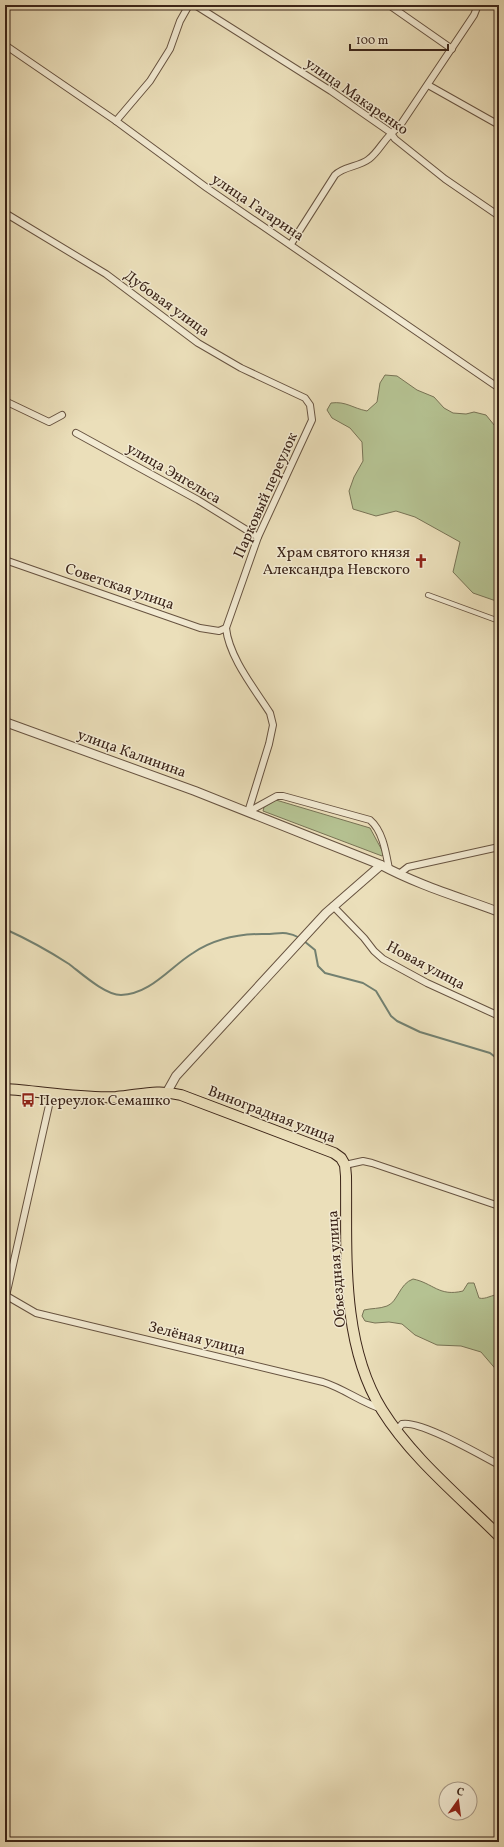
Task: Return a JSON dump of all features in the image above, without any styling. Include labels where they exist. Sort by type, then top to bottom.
[{"type":"main road","name":"Виноградная улица","points":[[5,1089],[116,1097],[146,1092],[167,1092],[181,1095],[317,1146],[341,1158],[345,1165]]},
{"type":"main road","name":"Объездная улица","points":[[345,1165],[350,1302],[357,1348],[369,1383],[382,1409],[397,1430],[438,1477],[499,1536]]},
{"type":"street","points":[[116,121],[150,81],[170,49],[180,21],[189,5]]},
{"type":"street","name":"улица Макаренко","points":[[195,5],[331,91],[390,132],[395,139],[445,179],[499,216]]},
{"type":"street","points":[[389,5],[397,7],[452,49]]},
{"type":"street","points":[[291,244],[335,175],[340,170],[369,159],[390,132],[399,126],[452,49],[474,15],[478,5]]},
{"type":"street","name":"улица Гагарина","points":[[5,45],[116,121],[207,188],[291,244],[499,388]]},
{"type":"street","points":[[428,85],[499,125]]},
{"type":"street","name":"Дубовая улица","points":[[5,213],[106,274],[198,343],[241,368],[305,398],[310,405],[312,412]]},
{"type":"street","points":[[5,401],[49,422],[62,415]]},
{"type":"street","name":"Парковый переулок","points":[[226,628],[258,538],[312,420],[312,412]]},
{"type":"street","name":"улица Энгельса","points":[[76,433],[198,500],[258,538]]},
{"type":"street","name":"Советская улица","points":[[5,560],[200,628],[219,631],[226,628]]},
{"type":"street","points":[[428,595],[499,621]]},
{"type":"street","points":[[226,628],[227,639],[231,651],[270,713],[273,725],[269,744],[248,812]]},
{"type":"street","name":"улица Калинина","points":[[5,722],[195,791],[381,865],[399,874],[499,912]]},
{"type":"street","points":[[248,812],[277,796],[284,796],[370,820],[376,825],[386,853],[389,869]]},
{"type":"street","points":[[399,874],[408,867],[499,847]]},
{"type":"street","points":[[167,1092],[176,1076],[308,932],[333,906],[381,865]]},
{"type":"street","name":"Новая улица","points":[[333,906],[364,938],[374,952],[383,959],[427,982],[499,1016]]},
{"type":"street","points":[[5,1296],[52,1092]]},
{"type":"street","points":[[345,1165],[354,1162],[368,1162],[499,1206]]},
{"type":"street","name":"Зелёная улица","points":[[5,1296],[36,1313],[323,1382],[340,1388],[367,1404],[382,1409]]},
{"type":"street","points":[[397,1430],[402,1424],[406,1423],[427,1429],[499,1464]]},
{"type":"green space","points":[[385,375],[397,376],[417,390],[434,397],[444,408],[453,413],[466,414],[474,412],[486,415],[499,431],[499,602],[473,593],[453,572],[460,542],[415,517],[396,511],[376,516],[353,509],[349,491],[354,477],[363,461],[362,442],[350,428],[332,418],[327,410],[331,403],[336,403],[345,404],[367,411],[377,402],[380,383]]},
{"type":"green space","points":[[276,800],[370,828],[384,854],[382,856],[263,811],[264,807]]},
{"type":"green space","points":[[413,1279],[448,1292],[463,1291],[468,1283],[474,1283],[479,1298],[499,1295],[499,1373],[481,1352],[461,1346],[437,1345],[415,1335],[402,1324],[365,1321],[362,1316],[364,1310],[384,1307],[391,1304],[408,1281]]},
{"type":"waterway","points":[[5,929],[38,945],[61,959],[101,988],[121,995],[142,990],[160,979],[201,948],[226,938],[253,934],[281,933],[294,935],[300,938]]},
{"type":"waterway","points":[[304,941],[315,950],[318,966],[325,973],[363,983],[376,991],[391,1016],[397,1021],[420,1032],[490,1053],[499,1060]]},
{"type":"place","name":"Храм святого князя Александра Невского","points":[[421,561]]},
{"type":"place","name":"Переулок Семашко","points":[[28,1100]]}]
